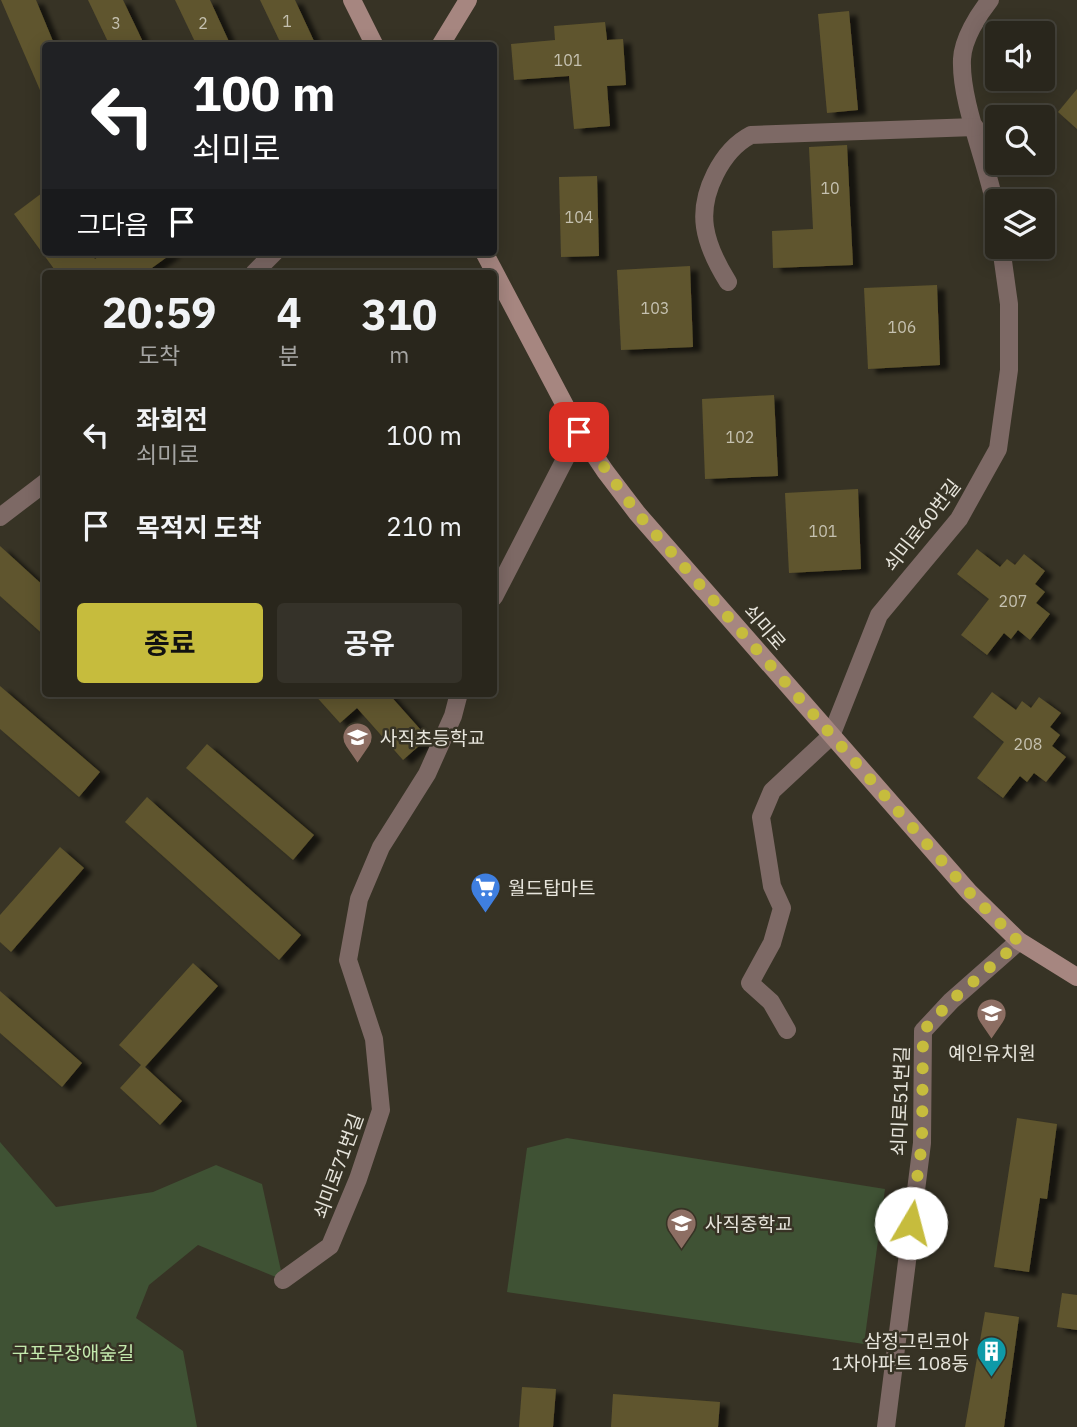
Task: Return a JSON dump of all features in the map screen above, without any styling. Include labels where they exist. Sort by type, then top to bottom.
[{"type":"main road","points":[[352,0],[373,42]]},
{"type":"main road","points":[[442,42],[468,0]]},
{"type":"main road","name":"쇠미로","points":[[497,277],[579,432],[637,513],[969,892],[1019,942],[1077,977]]},
{"type":"street","points":[[990,0],[971,30],[962,57],[990,189]]},
{"type":"street","points":[[728,282],[715,262],[704,226],[713,180],[735,144],[751,135],[975,127]]},
{"type":"street","points":[[257,270],[271,256]]},
{"type":"street","name":"쇠미로60번길","points":[[831,736],[879,615],[959,519],[998,449],[1009,369],[1009,304],[1003,259]]},
{"type":"street","points":[[497,591],[579,432]]},
{"type":"street","points":[[0,517],[42,485]]},
{"type":"street","name":"쇠미로71번길","points":[[283,1280],[330,1246],[358,1179],[381,1110],[374,1039],[348,960],[359,899],[381,847],[426,774],[453,716],[458,697]]},
{"type":"street","points":[[787,1030],[771,1002],[750,983],[772,943],[782,908],[772,886],[761,817],[772,791],[831,736]]},
{"type":"street","name":"쇠미로51번길","points":[[886,1427],[922,1143],[923,1031],[951,1001],[1019,942]]},
{"type":"green space","points":[[567,1138],[885,1189],[864,1344],[507,1292],[527,1148]]},
{"type":"green space","name":"구포무장애숲길","points":[[0,1142],[56,1207],[153,1192],[216,1165],[262,1184],[283,1280],[198,1245],[149,1285],[136,1318],[183,1351],[197,1427],[0,1427]]},
{"type":"building","points":[[1,0],[36,0],[53,42],[42,42],[42,95]]},
{"type":"building","points":[[88,0],[123,0],[143,42],[108,42]]},
{"type":"building","points":[[175,0],[210,0],[229,42],[195,42]]},
{"type":"building","points":[[260,0],[295,0],[314,41],[280,42]]},
{"type":"building","points":[[849,11],[858,110],[827,113],[818,14]]},
{"type":"building","points":[[605,22],[607,40],[623,39],[626,85],[607,86],[610,126],[574,129],[569,76],[514,80],[511,44],[555,40],[554,26]]},
{"type":"building","points":[[1077,89],[1077,129],[1058,112]]},
{"type":"building","points":[[847,145],[853,265],[773,268],[772,231],[813,229],[809,147]]},
{"type":"building","points":[[597,176],[599,256],[561,257],[559,177]]},
{"type":"building","points":[[42,193],[42,252],[14,214]]},
{"type":"building","points":[[45,256],[93,256],[95,259],[99,256],[168,256],[149,270],[55,270]]},
{"type":"building","points":[[690,266],[693,347],[621,350],[617,270]]},
{"type":"building","points":[[937,285],[940,365],[868,369],[864,288]]},
{"type":"building","points":[[774,395],[778,476],[705,479],[702,399]]},
{"type":"building","points":[[858,489],[861,569],[789,573],[785,493]]},
{"type":"building","points":[[0,546],[42,584],[42,633],[0,596]]},
{"type":"building","points":[[977,549],[1000,567],[1007,559],[1015,565],[1024,554],[1045,571],[1035,584],[1045,592],[1036,603],[1050,614],[1030,640],[1018,630],[1011,639],[1004,633],[987,655],[961,635],[989,599],[957,574]]},
{"type":"building","points":[[0,686],[100,772],[79,797],[0,729]]},
{"type":"building","points":[[992,692],[1016,710],[1022,701],[1031,708],[1039,697],[1061,713],[1050,727],[1060,735],[1052,746],[1066,757],[1046,782],[1034,773],[1027,782],[1020,776],[1003,798],[977,778],[1004,742],[973,717]]},
{"type":"building","points":[[317,697],[392,697],[428,738],[403,760],[357,708],[340,723]]},
{"type":"building","points":[[207,744],[314,835],[293,860],[186,768]]},
{"type":"building","points":[[147,797],[301,935],[279,960],[125,822]]},
{"type":"building","points":[[60,847],[84,868],[11,952],[0,942],[0,915]]},
{"type":"building","points":[[193,963],[218,986],[145,1067],[182,1101],[160,1125],[120,1088],[141,1065],[119,1045]]},
{"type":"building","points":[[0,991],[82,1063],[62,1087],[0,1033]]},
{"type":"building","points":[[1017,1118],[1057,1124],[1047,1199],[1040,1198],[1029,1272],[994,1267]]},
{"type":"building","points":[[1062,1293],[1077,1295],[1077,1330],[1057,1327]]},
{"type":"building","name":"삼정그린코아 1차아파트 108동","points":[[985,1312],[1019,1317],[1004,1427],[965,1427]]},
{"type":"building","points":[[522,1387],[556,1389],[553,1427],[519,1427]]},
{"type":"building","points":[[613,1394],[720,1402],[718,1427],[611,1427]]},
{"type":"place","name":"사직초등학교","points":[[357,765]]},
{"type":"place","name":"월드탑마트","points":[[485,915]]},
{"type":"place","name":"예인유치원","points":[[992,1041]]},
{"type":"place","name":"사직중학교","points":[[682,1251]]},
{"type":"place","name":"삼정그린코아 1차아파트 108동","points":[[992,1379]]},
{"type":"route","points":[[579,432],[637,513],[969,892],[1019,942],[951,1001],[923,1031],[922,1143],[911,1223]]}]
